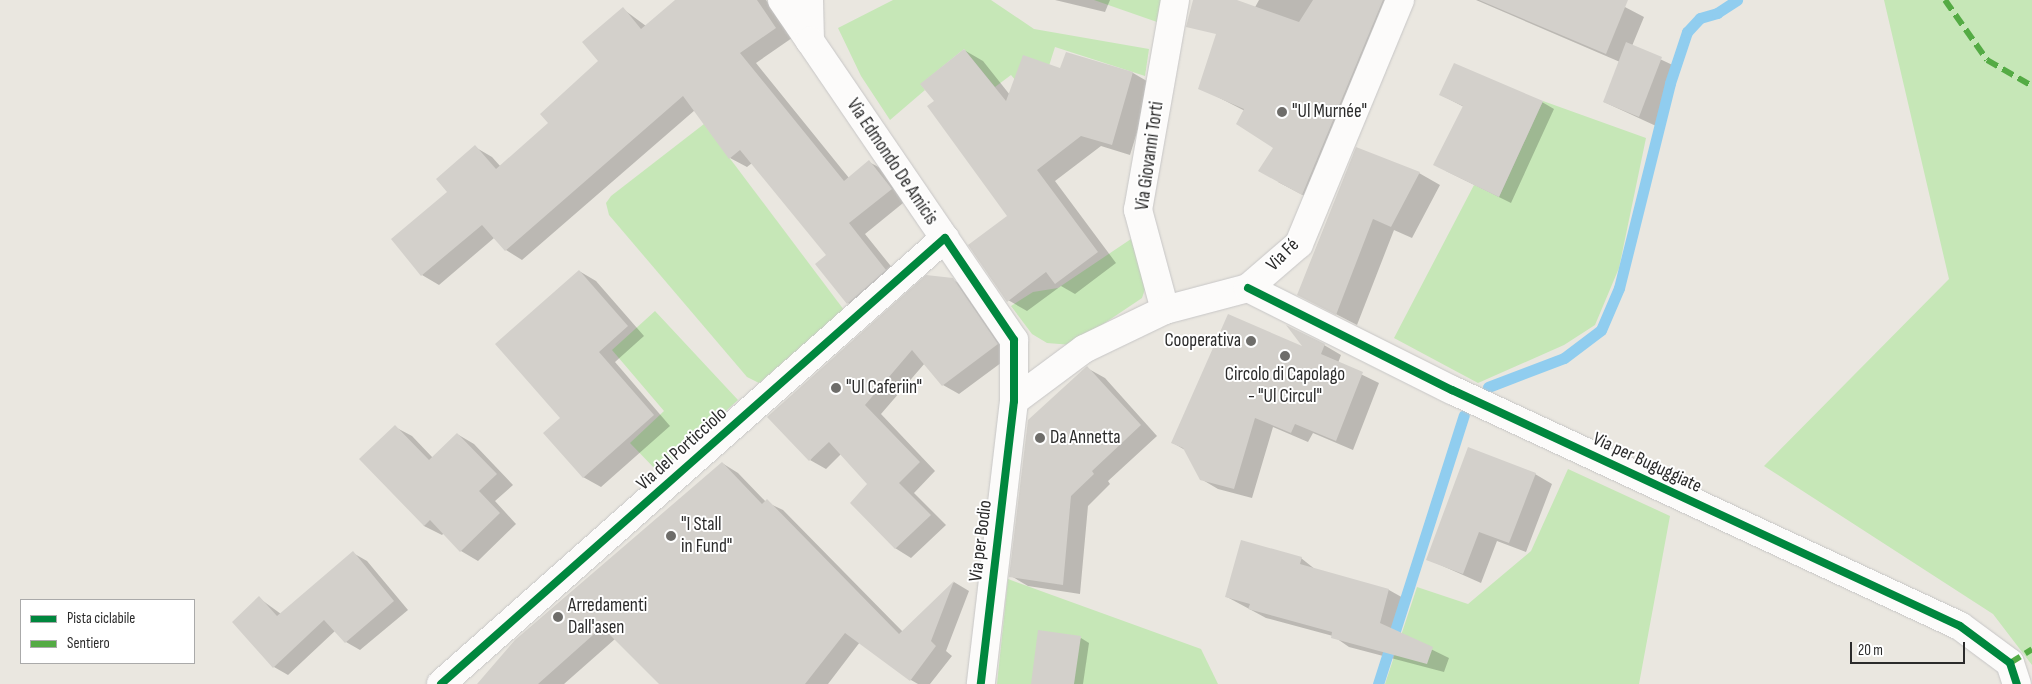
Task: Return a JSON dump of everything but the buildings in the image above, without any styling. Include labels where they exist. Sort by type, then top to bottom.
[{"type":"street","name":"Via Edmondo De Amicis","points":[[782,0],[1014,340],[1014,401]]},
{"type":"street","points":[[809,0],[810,41]]},
{"type":"street","name":"Via Giovanni Torti","points":[[1165,310],[1138,210],[1175,0]]},
{"type":"street","name":"Via Fé","points":[[1014,401],[1084,349],[1165,310],[1248,288],[1299,244],[1400,0]]},
{"type":"street","name":"Via del Porticciolo","points":[[441,684],[945,238]]},
{"type":"street","name":"Via per Buguggiate","points":[[1248,288],[1452,390],[1960,626],[2010,663],[2017,684]]},
{"type":"street","name":"Via per Bodio","points":[[981,684],[1014,401]]},
{"type":"green space","points":[[893,0],[991,0],[1034,29],[1149,49],[1145,76],[1055,47],[1041,91],[1027,94],[1011,75],[995,87],[964,49],[921,84],[925,90],[890,120],[861,76],[838,28]]},
{"type":"green space","points":[[1094,0],[1161,0],[1157,22]]},
{"type":"green space","points":[[1884,0],[2032,0],[2032,665],[1993,614],[1764,466],[1949,279]]},
{"type":"green space","points":[[1543,101],[1646,138],[1619,268],[1595,325],[1564,345],[1478,383],[1394,338],[1474,185],[1499,197]]},
{"type":"green space","points":[[704,124],[844,310],[759,383],[747,377],[609,215],[606,203],[611,196]]},
{"type":"green space","points":[[1131,239],[1146,286],[1142,298],[1072,345],[1047,343],[1032,334],[1011,306],[1033,292],[1058,288]]},
{"type":"green space","points":[[655,311],[738,400],[658,472],[630,443],[664,411],[612,350]]},
{"type":"green space","points":[[1568,469],[1670,516],[1639,684],[1385,684],[1417,587],[1468,604],[1531,551]]},
{"type":"green space","points":[[1008,579],[1201,649],[1218,684],[997,684]]},
{"type":"waterway","points":[[1488,387],[1564,358],[1601,330],[1619,288],[1670,83],[1687,32],[1700,18],[1717,13],[1737,0]]},
{"type":"waterway","points":[[1378,684],[1464,415]]},
{"type":"marked path","points":[[1945,0],[1987,60],[2032,86]]},
{"type":"marked path","points":[[2010,663],[2032,649]]},
{"type":"cycle path","points":[[441,684],[945,238],[1014,340],[1014,401],[981,684]]},
{"type":"cycle path","points":[[1248,288],[1452,390],[1960,626],[2010,663],[2017,684]]},
{"type":"place","name":"\"Ul Murnée\"","points":[[1282,112]]},
{"type":"place","name":"Cooperativa","points":[[1251,341]]},
{"type":"place","name":"Circolo di Capolago - \"Ul Circul\"","points":[[1285,356]]},
{"type":"place","name":"\"Ul Caferiin\"","points":[[836,388]]},
{"type":"place","name":"Da Annetta","points":[[1040,438]]},
{"type":"place","name":"\"I Stall in Fund\"","points":[[671,536]]},
{"type":"place","name":"Arredamenti Dall'asen","points":[[558,617]]}]
